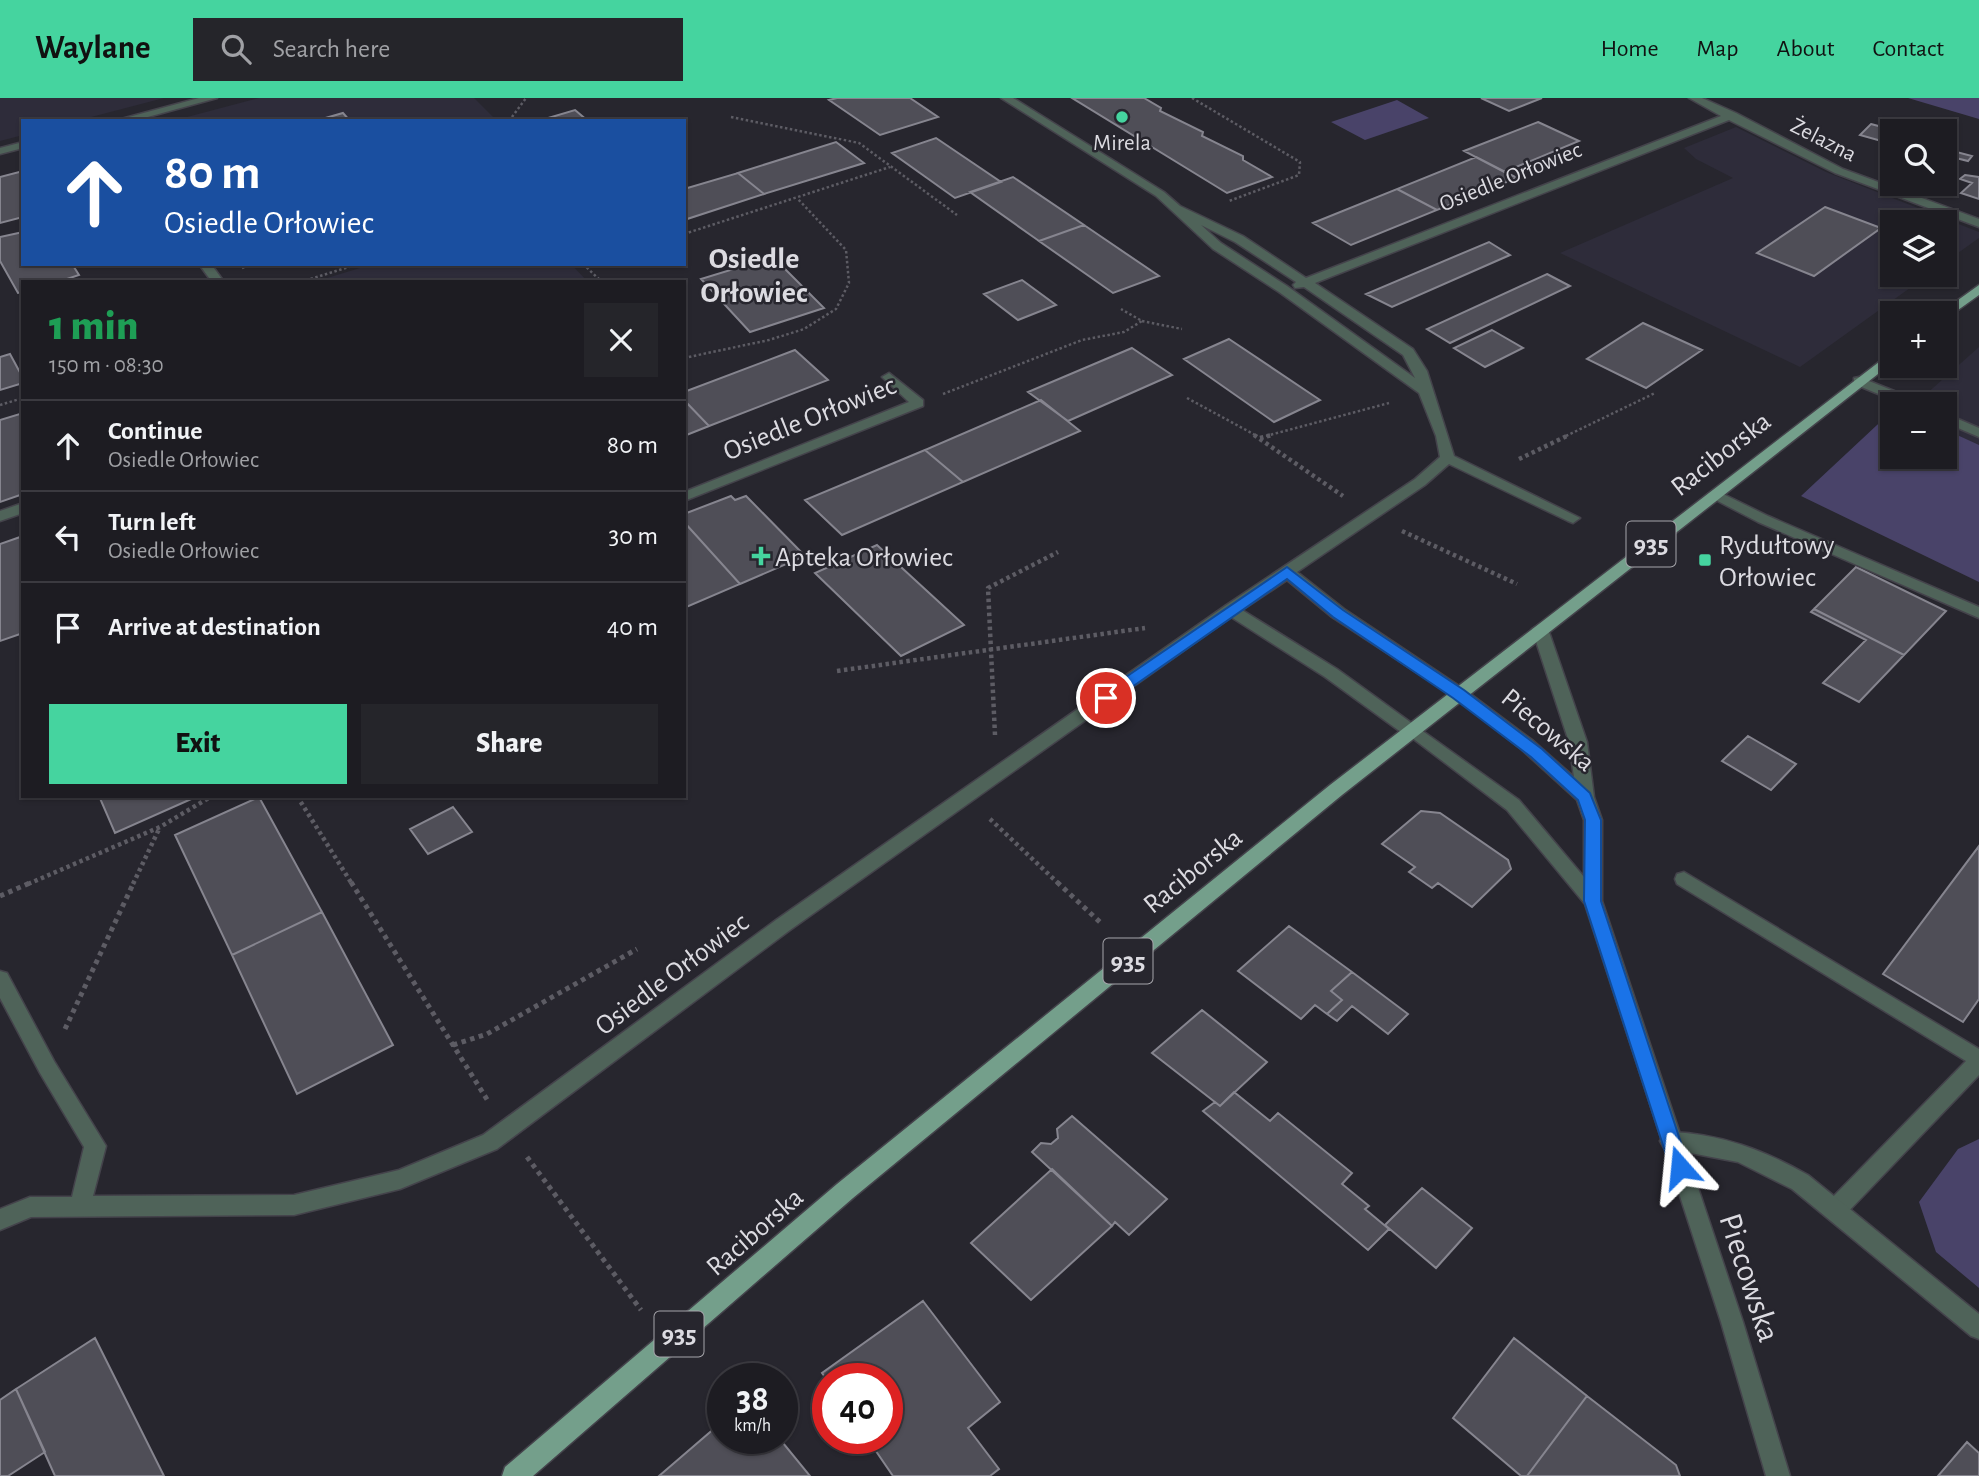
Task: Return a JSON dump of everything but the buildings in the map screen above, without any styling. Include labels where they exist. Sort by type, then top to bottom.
[{"type":"main road","points":[[1957,306],[1979,289]]},
{"type":"main road","name":"Raciborska","points":[[514,1476],[856,1183],[1411,731],[1880,365]]},
{"type":"street","points":[[127,119],[212,98]]},
{"type":"street","points":[[1006,98],[1160,194],[1217,246],[1283,289],[1427,393]]},
{"type":"street","name":"Żelazna","points":[[1694,98],[1839,171],[1979,223]]},
{"type":"street","name":"Osiedle Orłowiec","points":[[1283,289],[1307,283],[1732,115]]},
{"type":"street","points":[[0,150],[21,145]]},
{"type":"street","points":[[1175,208],[1239,239],[1408,352],[1419,365],[1428,403],[1446,440],[1447,458],[1573,518]]},
{"type":"street","name":"Osiedle Orłowiec","points":[[686,496],[918,403],[889,377]]},
{"type":"street","points":[[1859,381],[1885,392]]},
{"type":"street","points":[[1957,423],[1979,433]]},
{"type":"street","name":"Osiedle Orłowiec","points":[[0,1220],[30,1207],[294,1205],[400,1179],[490,1142],[783,925],[1231,610],[1420,482],[1447,458]]},
{"type":"street","points":[[1715,494],[1763,519],[1979,613]]},
{"type":"street","points":[[0,516],[21,509]]},
{"type":"street","points":[[1287,572],[1338,614],[1459,694]]},
{"type":"street","points":[[1231,610],[1331,673],[1411,731]]},
{"type":"street","points":[[1540,629],[1578,742],[1585,797]]},
{"type":"street","name":"Piecowska","points":[[1459,694],[1533,750],[1585,797],[1593,820],[1593,901],[1732,1322],[1778,1476]]},
{"type":"street","name":"Piecowska","points":[[1411,731],[1513,806],[1593,901]]},
{"type":"street","points":[[1684,879],[1979,1060],[1835,1210]]},
{"type":"street","points":[[0,979],[47,1067],[95,1146],[80,1207]]},
{"type":"street","points":[[1671,1141],[1714,1144],[1748,1154],[1800,1182],[1979,1328]]},
{"type":"path","points":[[510,119],[526,98]]},
{"type":"path","points":[[1192,98],[1300,162],[1299,175],[1218,206]]},
{"type":"path","points":[[731,117],[859,143],[957,215]]},
{"type":"path","points":[[686,233],[891,167]]},
{"type":"path","points":[[686,358],[769,340],[804,329],[836,309],[849,283],[846,250],[797,198]]},
{"type":"path","points":[[306,280],[352,266]]},
{"type":"path","points":[[585,266],[600,280]]},
{"type":"path","points":[[1121,309],[1142,321],[1182,330]]},
{"type":"path","points":[[918,403],[1082,340],[1124,332],[1142,321]]},
{"type":"path","points":[[1260,438],[1427,393]]},
{"type":"path","points":[[1484,477],[1655,393]]},
{"type":"path","points":[[1187,398],[1260,438],[1371,515],[1517,584]]},
{"type":"path","points":[[0,405],[21,400]]},
{"type":"path","points":[[996,775],[988,588],[1058,552]]},
{"type":"path","points":[[837,671],[991,652],[1145,628]]},
{"type":"path","points":[[964,797],[1102,924]]},
{"type":"path","points":[[0,896],[160,827],[209,798]]},
{"type":"path","points":[[298,798],[506,1129],[641,1310]]},
{"type":"path","points":[[47,1067],[160,827]]},
{"type":"path","points":[[453,1045],[487,1034],[638,949]]},
{"type":"shaded area","points":[[0,98],[164,98],[84,119],[21,119],[21,136],[0,141]]},
{"type":"shaded area","points":[[259,98],[474,98],[495,119],[180,119]]},
{"type":"shaded area","points":[[1908,98],[1979,98],[1979,119]]},
{"type":"shaded area","points":[[1397,100],[1429,118],[1365,140],[1331,122]]},
{"type":"shaded area","points":[[1736,127],[1826,172],[1880,193],[1880,196],[1887,196],[1923,210],[1880,210],[1880,287],[1911,287],[1892,301],[1880,301],[1880,310],[1800,367],[1560,253],[1733,178],[1696,159],[1684,148]]},
{"type":"shaded area","points":[[1957,223],[1979,232],[1979,238],[1957,254]]},
{"type":"shaded area","points":[[366,266],[573,266],[586,280],[321,280]]},
{"type":"shaded area","points":[[1979,347],[1979,451],[1957,442],[1957,392],[1928,392],[1944,378],[1957,378],[1957,367]]},
{"type":"shaded area","points":[[1880,422],[1880,469],[1957,469],[1957,435],[1979,445],[1979,582],[1801,496]]},
{"type":"shaded area","points":[[1979,1139],[1979,1288],[1936,1252],[1919,1202],[1958,1149]]},
{"type":"place","name":"Mirela","points":[[1122,117]]},
{"type":"place","name":"Apteka Orłowiec","points":[[761,556]]},
{"type":"place","name":"Rydułtowy Orłowiec","points":[[1705,560]]},
{"type":"district","name":"Osiedle Orłowiec","points":[[754,275]]},
{"type":"route","points":[[1106,698],[1287,572],[1338,614],[1488,714],[1537,753],[1585,797],[1593,820],[1593,901],[1680,1167]]}]
